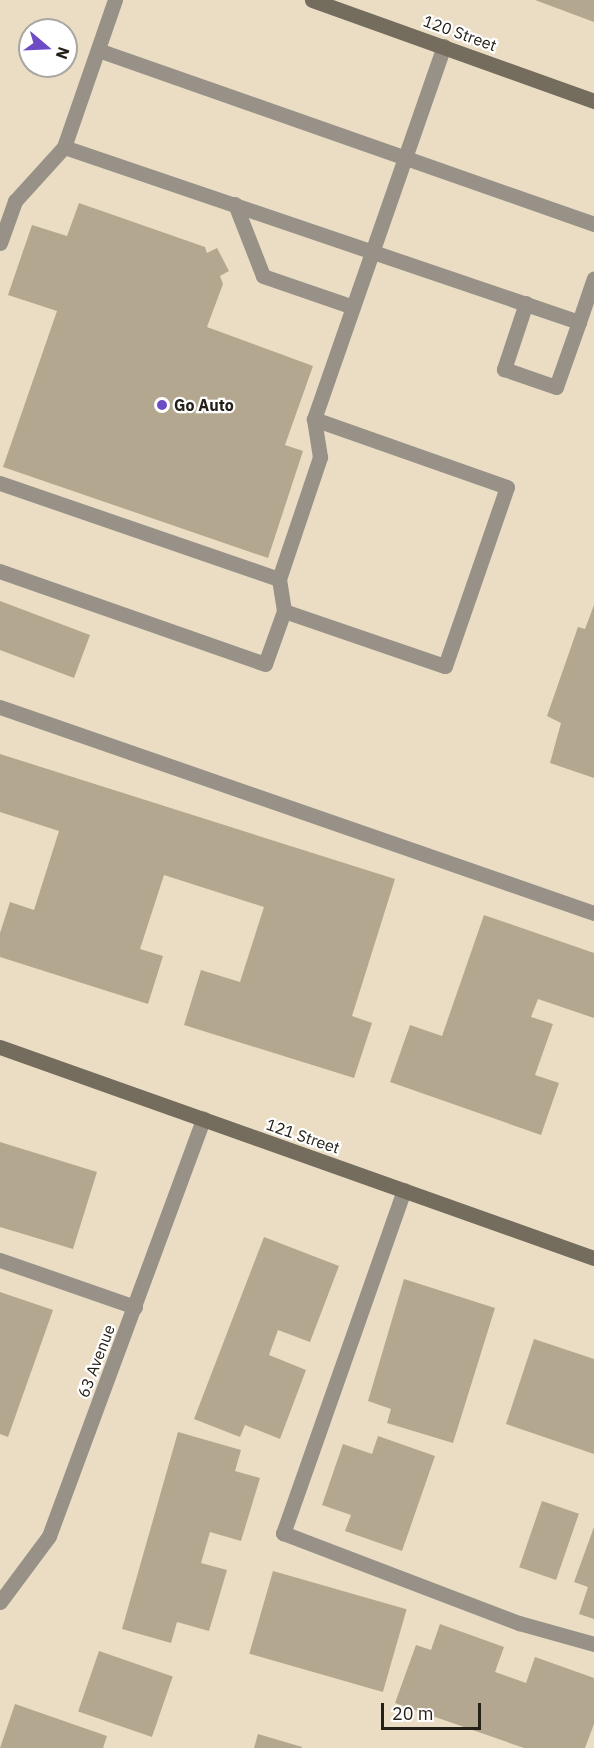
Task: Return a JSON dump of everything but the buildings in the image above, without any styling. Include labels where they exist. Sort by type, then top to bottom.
[{"type":"street","points":[[0,243],[15,201],[64,147],[115,0]]},
{"type":"street","name":"120 Street","points":[[312,0],[594,101]]},
{"type":"street","points":[[0,571],[265,664],[284,611],[279,579],[320,457],[314,419],[444,46]]},
{"type":"street","points":[[98,50],[594,224]]},
{"type":"street","points":[[64,147],[579,322]]},
{"type":"street","points":[[235,204],[263,276],[353,307]]},
{"type":"street","points":[[525,303],[504,369],[556,387],[594,278]]},
{"type":"street","points":[[284,611],[445,666],[507,487],[314,419]]},
{"type":"street","points":[[0,483],[279,579]]},
{"type":"street","points":[[0,707],[594,913]]},
{"type":"street","name":"121 Street","points":[[0,1047],[594,1258]]},
{"type":"street","name":"63 Avenue","points":[[0,1602],[49,1536],[203,1119]]},
{"type":"street","points":[[404,1190],[284,1533],[519,1623],[594,1644]]},
{"type":"street","points":[[0,1260],[135,1307]]},
{"type":"place","name":"Go Auto","points":[[162,405]]}]
